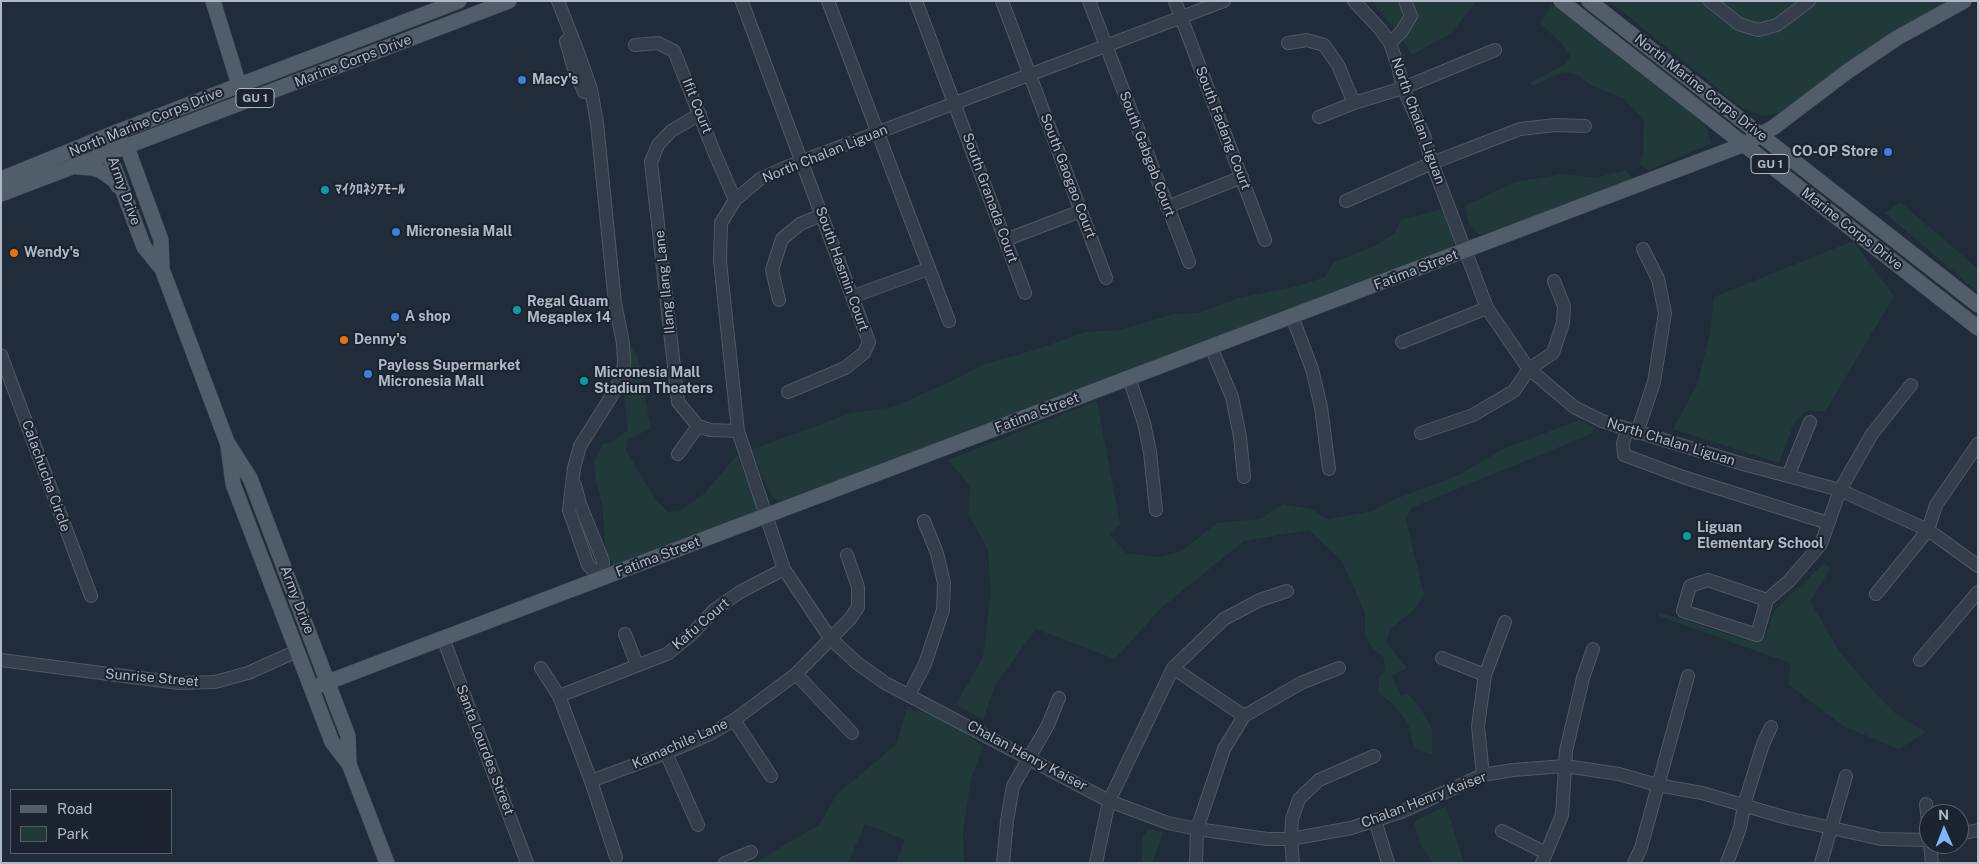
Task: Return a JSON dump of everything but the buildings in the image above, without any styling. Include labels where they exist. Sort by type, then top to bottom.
[{"type":"main road","points":[[213,1],[239,85]]},
{"type":"main road","name":"North Marine Corps Drive","points":[[1,179],[112,134],[459,1]]},
{"type":"main road","name":"Marine Corps Drive","points":[[1,194],[509,1]]},
{"type":"main road","name":"Marine Corps Drive","points":[[1561,1],[1978,328]]},
{"type":"main road","name":"North Marine Corps Drive","points":[[1589,1],[1978,305]]},
{"type":"main road","name":"Fatima Street","points":[[312,688],[1745,144],[1761,135],[1871,55],[1921,24],[1964,1]]},
{"type":"main road","name":"Army Drive","points":[[112,134],[127,147],[161,240],[162,269],[227,442],[250,478],[348,736],[349,764]]},
{"type":"main road","name":"Army Drive","points":[[112,134],[109,154],[144,247],[162,269]]},
{"type":"main road","points":[[72,168],[83,166],[101,171],[114,180],[126,198]]},
{"type":"main road","name":"Army Drive","points":[[227,442],[233,484],[332,742],[349,764],[387,863]]},
{"type":"street","points":[[550,1],[596,123]]},
{"type":"street","points":[[558,1],[591,89],[615,303],[623,343],[623,374],[580,446],[569,510],[588,565],[602,578]]},
{"type":"street","points":[[828,1],[949,321]]},
{"type":"street","name":"South Granada Court","points":[[916,1],[1024,293]]},
{"type":"street","name":"South Gaogao Court","points":[[1002,1],[1106,278]]},
{"type":"street","name":"South Gabgab Court","points":[[1089,1],[1189,262]]},
{"type":"street","name":"South Fadang Court","points":[[1175,1],[1265,240]]},
{"type":"street","name":"North Chalan Liguan","points":[[765,516],[738,431],[720,261],[721,223],[736,200],[760,179],[802,161],[1224,1]]},
{"type":"street","name":"North Chalan Liguan","points":[[1354,1],[1380,29],[1390,43],[1403,88],[1424,135],[1432,163],[1487,308],[1529,369],[1574,407],[1602,421],[1840,490],[1928,530],[1978,566]]},
{"type":"street","points":[[1390,43],[1402,31],[1411,16],[1405,1]]},
{"type":"street","points":[[1710,1],[1739,24],[1758,30],[1777,25],[1809,1]]},
{"type":"street","name":"South Hasmin Court","points":[[742,2],[854,296],[869,342],[864,353],[845,368],[788,392]]},
{"type":"street","points":[[1288,43],[1307,40],[1324,45],[1338,65],[1354,104]]},
{"type":"street","name":"Ifit Court","points":[[635,45],[658,43],[674,51],[715,154],[736,200]]},
{"type":"street","points":[[1319,117],[1403,88],[1496,50]]},
{"type":"street","name":"Ilang Ilang Lane","points":[[698,426],[678,402],[651,162],[658,145],[671,131],[700,114]]},
{"type":"street","points":[[1346,201],[1432,163],[1520,129],[1556,125],[1584,126]]},
{"type":"street","points":[[1167,207],[1242,177]]},
{"type":"street","points":[[1005,240],[1081,211]]},
{"type":"street","points":[[779,300],[772,270],[782,239],[800,224],[822,216]]},
{"type":"street","points":[[1643,249],[1658,280],[1666,313],[1654,382],[1632,431],[1623,443],[1624,455],[1683,477],[1828,523]]},
{"type":"street","points":[[854,296],[928,269]]},
{"type":"street","points":[[1421,433],[1473,415],[1514,391],[1529,369],[1553,353],[1563,323],[1564,306],[1554,281]]},
{"type":"street","points":[[1402,342],[1487,308]]},
{"type":"street","points":[[1292,316],[1312,369],[1321,407],[1329,468]]},
{"type":"street","points":[[1211,347],[1232,397],[1240,438],[1244,477]]},
{"type":"street","name":"Calachucha Circle","points":[[1,355],[91,596]]},
{"type":"street","points":[[1129,378],[1144,423],[1150,452],[1156,510]]},
{"type":"street","points":[[1767,600],[1708,580],[1690,586],[1683,611],[1757,635],[1767,600],[1790,581],[1821,544],[1840,490],[1872,434],[1911,385]]},
{"type":"street","points":[[1788,476],[1810,422]]},
{"type":"street","points":[[678,454],[698,426],[710,430],[738,431]]},
{"type":"street","points":[[1876,594],[1928,530],[1936,505],[1978,444]]},
{"type":"street","name":"Chalan Henry Kaiser","points":[[765,516],[784,569],[830,638],[857,664],[886,683],[1109,801],[1168,822],[1198,829],[1267,838],[1291,839],[1351,828],[1431,800],[1484,775],[1513,770],[1565,766],[1619,774],[1657,785],[1702,793],[1830,828],[1880,839],[1919,840]]},
{"type":"street","points":[[909,695],[925,664],[943,610],[944,583],[937,553],[924,521]]},
{"type":"street","name":"Kamachile Lane","points":[[591,781],[666,753],[710,734],[734,720],[796,674],[850,619],[858,607],[858,588],[847,555]]},
{"type":"street","name":"Kafu Court","points":[[559,696],[667,654],[692,634],[720,606],[740,592],[784,569]]},
{"type":"street","points":[[1096,863],[1109,801],[1173,668],[1224,620],[1260,600],[1287,591]]},
{"type":"street","points":[[1920,660],[1978,592]]},
{"type":"street","points":[[1484,775],[1478,726],[1485,675],[1505,622]]},
{"type":"street","points":[[625,634],[637,665]]},
{"type":"street","name":"Santa Lourdes Street","points":[[443,638],[527,863]]},
{"type":"street","points":[[1502,831],[1544,858],[1562,815],[1565,766],[1573,719],[1593,649]]},
{"type":"street","name":"Sunrise Street","points":[[1,660],[179,683],[215,682],[248,673],[297,651]]},
{"type":"street","points":[[1442,658],[1485,675]]},
{"type":"street","points":[[541,668],[559,696],[591,781],[616,858]]},
{"type":"street","points":[[1173,668],[1244,716]]},
{"type":"street","points":[[1196,863],[1198,829],[1224,748],[1244,716],[1301,683],[1339,668]]},
{"type":"street","points":[[796,674],[852,733]]},
{"type":"street","points":[[1634,863],[1641,848],[1688,676]]},
{"type":"street","points":[[1003,863],[1013,786],[1048,725],[1059,698]]},
{"type":"street","points":[[734,720],[771,776]]},
{"type":"street","points":[[1727,863],[1740,828],[1744,805],[1763,744],[1771,727]]},
{"type":"street","points":[[666,753],[698,825]]},
{"type":"street","points":[[1293,863],[1292,819],[1299,798],[1318,780],[1374,756]]},
{"type":"street","points":[[1821,863],[1846,776]]},
{"type":"street","points":[[1375,820],[1388,863]]},
{"type":"street","points":[[725,863],[751,852]]},
{"type":"green space","points":[[1371,1],[1477,1],[1451,33],[1412,55],[1399,34]]},
{"type":"green space","points":[[1609,1],[1952,1],[1781,113],[1764,116],[1742,108]]},
{"type":"green space","points":[[1552,5],[1693,114],[1705,125],[1712,143],[1649,170],[1640,165],[1643,152],[1644,120],[1624,99],[1589,84],[1578,75],[1564,72],[1532,86],[1531,82],[1566,64],[1570,56],[1560,42],[1540,23]]},
{"type":"green space","points":[[1626,170],[1634,181],[1480,235],[1469,224],[1465,206],[1515,182],[1564,174],[1595,178]]},
{"type":"green space","points":[[1900,202],[1978,269],[1978,292],[1885,213]]},
{"type":"green space","points":[[1442,209],[1453,230],[1454,245],[1448,253],[793,500],[779,501],[772,497],[751,450],[851,413],[893,407],[954,380],[982,365],[1041,348],[1085,332],[1120,330],[1173,314],[1198,313],[1239,298],[1298,286],[1325,277],[1334,262],[1377,245],[1395,233],[1401,220]]},
{"type":"green space","points":[[1853,241],[1894,296],[1825,412],[1808,410],[1795,421],[1779,463],[1673,429],[1697,385],[1710,333],[1714,297]]},
{"type":"green space","points":[[630,344],[637,355],[651,428],[627,440],[626,451],[657,501],[668,512],[680,511],[704,494],[737,455],[758,507],[752,516],[614,566],[606,552],[602,504],[595,476],[594,462],[603,444],[612,442],[628,430],[624,394]]},
{"type":"green space","points":[[1097,401],[1120,524],[1110,535],[1126,553],[1160,557],[1182,551],[1217,523],[1260,519],[1283,504],[1311,509],[1328,519],[1373,511],[1395,499],[1459,475],[1501,450],[1579,420],[1595,427],[1591,434],[1411,508],[1406,520],[1424,595],[1415,609],[1391,629],[1386,642],[1407,668],[1392,676],[1401,696],[1407,693],[1421,709],[1432,729],[1432,755],[1414,748],[1408,723],[1393,704],[1379,694],[1379,677],[1385,672],[1384,658],[1372,648],[1365,635],[1365,613],[1342,561],[1309,530],[1244,541],[1161,608],[1115,659],[1036,629],[995,685],[983,720],[956,704],[983,657],[991,593],[988,549],[968,514],[970,486],[948,460]]},
{"type":"green space","points":[[1824,563],[1831,568],[1810,601],[1839,651],[1873,691],[1896,714],[1926,732],[1899,749],[1843,726],[1789,685],[1790,663],[1659,616],[1659,612],[1746,640],[1765,637],[1775,610]]},
{"type":"green space","points":[[907,709],[942,717],[983,746],[971,779],[963,833],[964,863],[896,863],[905,840],[865,824],[848,863],[750,863],[761,859],[819,825],[837,794],[896,745]]},
{"type":"green space","points":[[1446,806],[1464,863],[1433,863],[1421,846],[1414,822]]},
{"type":"green space","points":[[1149,829],[1163,833],[1152,863],[1142,863],[1142,837]]},
{"type":"place","name":"Macy's","points":[[522,80]]},
{"type":"place","name":"CO-OP Store","points":[[1888,152]]},
{"type":"place","name":"ﾏｲｸﾛﾈｼｱﾓｰﾙ","points":[[325,190]]},
{"type":"place","name":"Micronesia Mall","points":[[396,232]]},
{"type":"place","name":"Wendy's","points":[[14,253]]},
{"type":"place","name":"Regal Guam Megaplex 14","points":[[517,310]]},
{"type":"place","name":"A shop","points":[[395,317]]},
{"type":"place","name":"Denny's","points":[[344,340]]},
{"type":"place","name":"Payless Supermarket Micronesia Mall","points":[[368,374]]},
{"type":"place","name":"Micronesia Mall Stadium Theaters","points":[[584,381]]},
{"type":"place","name":"Liguan Elementary School","points":[[1687,536]]}]
